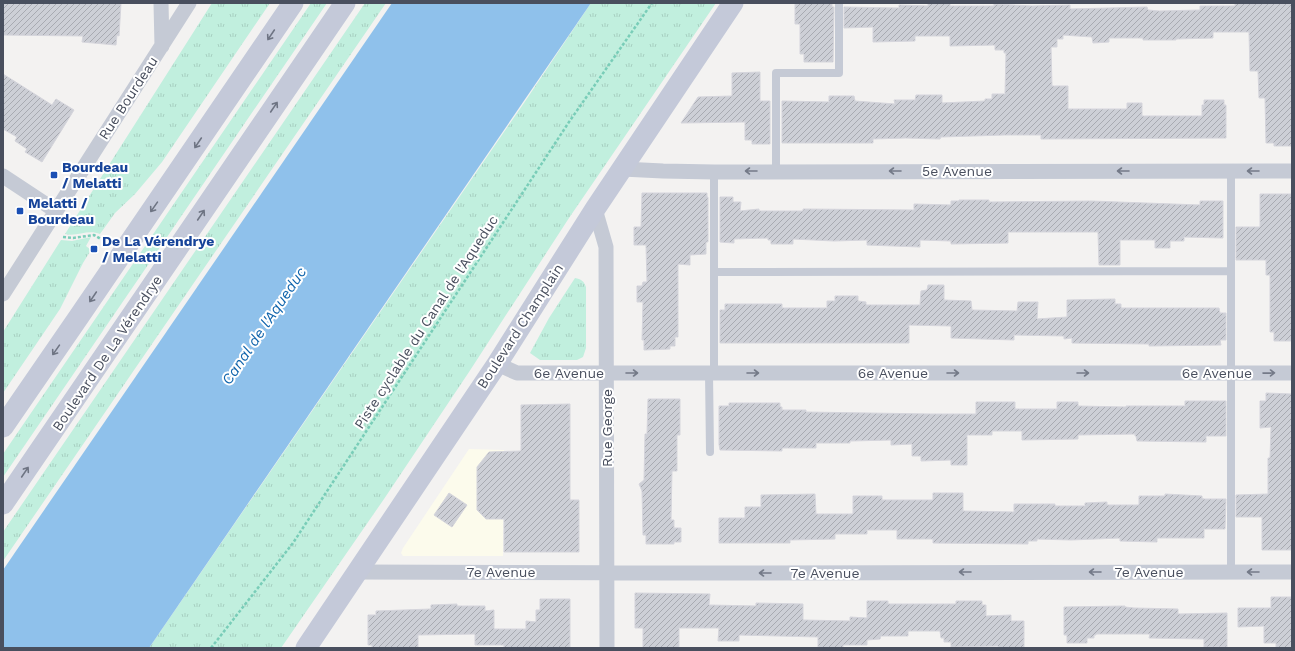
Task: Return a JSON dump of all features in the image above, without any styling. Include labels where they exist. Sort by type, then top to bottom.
[{"type":"main road","points":[[3,427],[293,3]]},
{"type":"main road","name":"Boulevard De La Vérendrye","points":[[3,504],[345,3]]},
{"type":"main road","name":"Boulevard Champlain","points":[[306,648],[497,364],[595,209],[733,3]]},
{"type":"street","points":[[161,3],[162,46]]},
{"type":"street","name":"Rue Bourdeau","points":[[3,294],[189,3]]},
{"type":"street","name":"5e Avenue","points":[[622,169],[663,172],[1292,171]]},
{"type":"street","points":[[3,176],[56,211]]},
{"type":"street","name":"Rue George","points":[[595,209],[606,247],[607,648]]},
{"type":"street","name":"6e Avenue","points":[[497,364],[517,373],[1292,373]]},
{"type":"street","name":"7e Avenue","points":[[358,572],[1292,572]]},
{"type":"lane","points":[[776,171],[776,73],[839,73],[839,3]]},
{"type":"lane","points":[[1231,171],[1231,572]]},
{"type":"lane","points":[[710,452],[714,272],[714,172]]},
{"type":"lane","points":[[714,272],[1232,271]]},
{"type":"path","name":"Piste cyclable du Canal de l'Aqueduc","points":[[212,648],[293,543],[569,122],[652,3]]},
{"type":"path","points":[[63,237],[73,238],[94,235],[101,239]]},
{"type":"shaded area","points":[[469,449],[504,450],[503,556],[403,556],[401,553],[403,548]]},
{"type":"green space","points":[[212,3],[270,3],[162,162],[135,194],[115,213],[100,234],[91,232],[74,235],[65,234]]},
{"type":"green space","points":[[311,3],[327,3],[3,477],[3,454]]},
{"type":"green space","points":[[365,3],[386,3],[3,561],[3,532]]},
{"type":"green space","points":[[591,3],[716,3],[569,218],[384,499],[281,648],[149,648],[524,103]]},
{"type":"green space","points":[[91,237],[86,246],[91,250],[60,309],[3,393],[3,332],[61,240],[72,241]]},
{"type":"green space","points":[[575,278],[582,281],[586,287],[586,348],[583,357],[577,360],[540,360],[530,353],[549,318]]},
{"type":"water","name":"Canal de l'Aqueduc","points":[[392,3],[591,3],[149,648],[3,648],[3,570]]},
{"type":"building","points":[[3,3],[121,3],[119,36],[117,35],[116,45],[82,42],[83,36],[3,35]]},
{"type":"building","points":[[795,3],[832,3],[832,7],[834,7],[833,62],[804,62],[804,54],[800,54],[800,24],[795,24]]},
{"type":"building","points":[[928,3],[950,3],[950,6],[994,6],[994,4],[1032,6],[1070,5],[1070,9],[1147,7],[1148,10],[1159,11],[1200,10],[1200,6],[1235,6],[1235,3],[1292,3],[1292,146],[1274,146],[1274,143],[1266,143],[1265,98],[1259,98],[1258,71],[1250,71],[1249,32],[1213,32],[1213,38],[1176,40],[1109,38],[1109,42],[1093,43],[1092,37],[1063,35],[1063,39],[1057,39],[1057,47],[1051,47],[1052,86],[1068,86],[1068,109],[1127,109],[1127,103],[1142,103],[1142,116],[1202,116],[1202,105],[1204,105],[1204,100],[1224,100],[1224,105],[1226,105],[1226,138],[1041,139],[1041,135],[1004,135],[941,137],[940,139],[873,139],[873,143],[782,143],[782,101],[829,102],[829,96],[854,96],[855,101],[895,104],[894,100],[915,100],[916,95],[942,95],[942,103],[985,101],[985,99],[992,99],[992,94],[1005,94],[1006,53],[1004,53],[1004,50],[995,50],[995,45],[950,46],[950,36],[915,36],[915,41],[873,42],[873,27],[844,28],[844,7],[899,8],[899,5],[928,6]]},
{"type":"building","points":[[760,72],[760,101],[770,101],[770,144],[752,144],[752,140],[745,140],[745,122],[681,123],[698,97],[732,96],[732,73]]},
{"type":"building","points":[[3,74],[52,105],[56,99],[74,110],[42,162],[25,152],[27,149],[15,141],[17,137],[3,129]]},
{"type":"building","points":[[642,193],[707,193],[708,197],[708,242],[706,242],[706,254],[690,255],[690,265],[678,264],[678,337],[675,337],[675,346],[670,346],[670,349],[644,350],[644,340],[642,340],[643,302],[637,302],[637,286],[642,286],[643,282],[647,282],[646,245],[634,245],[634,227],[641,227]]},
{"type":"building","points":[[1260,194],[1292,194],[1292,341],[1274,341],[1274,332],[1270,332],[1270,275],[1266,275],[1266,260],[1236,260],[1236,227],[1260,227]]},
{"type":"building","points":[[720,197],[733,197],[733,202],[741,202],[740,211],[759,209],[759,211],[803,211],[803,209],[914,210],[914,204],[951,205],[951,201],[959,200],[989,200],[989,202],[1091,201],[1200,205],[1200,201],[1223,201],[1223,238],[1184,237],[1184,241],[1170,241],[1170,248],[1155,248],[1155,240],[1120,240],[1120,265],[1099,265],[1098,232],[1008,232],[1008,243],[951,244],[951,241],[920,240],[920,247],[867,245],[867,240],[834,241],[793,239],[793,244],[771,244],[771,240],[768,240],[768,238],[734,239],[734,243],[720,242]]},
{"type":"building","points":[[928,285],[944,285],[944,300],[971,301],[972,310],[1017,311],[1018,302],[1038,302],[1037,319],[1067,317],[1067,300],[1115,299],[1115,304],[1121,304],[1121,308],[1219,308],[1220,313],[1226,313],[1226,340],[1220,340],[1221,345],[1149,346],[1149,344],[1072,343],[1072,338],[1064,339],[1064,336],[1014,335],[1014,340],[951,338],[951,326],[909,325],[909,343],[720,343],[720,310],[725,310],[725,304],[782,304],[782,308],[827,308],[827,301],[835,301],[835,296],[858,296],[858,301],[866,302],[866,305],[920,305],[921,291],[927,290]]},
{"type":"building","points":[[1266,393],[1292,394],[1292,550],[1262,550],[1262,517],[1236,517],[1236,495],[1268,494],[1268,458],[1270,458],[1271,427],[1260,428],[1260,401],[1266,401]]},
{"type":"building","points":[[648,399],[680,399],[680,435],[677,435],[677,471],[672,471],[671,520],[674,520],[674,528],[681,528],[681,542],[674,542],[674,544],[646,544],[646,535],[643,535],[642,491],[639,484],[644,480],[645,434],[647,434]]},
{"type":"building","points":[[1185,401],[1226,401],[1226,436],[1206,436],[1206,442],[1137,441],[1135,434],[1078,435],[1078,439],[1022,440],[1022,431],[992,431],[992,435],[967,435],[967,465],[951,465],[951,460],[921,461],[921,456],[912,456],[912,444],[891,445],[891,440],[850,441],[850,443],[816,443],[816,448],[782,448],[782,451],[720,450],[719,444],[719,406],[729,406],[729,403],[780,403],[782,410],[806,410],[806,412],[976,414],[976,402],[1015,402],[1015,409],[1057,409],[1057,402],[1078,402],[1078,406],[1126,407],[1185,406]]},
{"type":"building","points":[[570,404],[570,500],[579,500],[579,552],[504,552],[504,519],[486,519],[477,510],[477,467],[489,452],[521,451],[521,405]]},
{"type":"building","points":[[449,493],[467,505],[452,527],[434,515]]},
{"type":"building","points":[[933,493],[963,493],[963,511],[1014,512],[1014,504],[1085,506],[1085,503],[1107,502],[1107,505],[1139,505],[1139,496],[1165,496],[1165,494],[1202,496],[1204,499],[1226,499],[1225,529],[1204,529],[1204,538],[1157,538],[1157,542],[1120,541],[1120,538],[1071,540],[1037,539],[1037,541],[1028,541],[1028,544],[933,543],[933,539],[897,539],[897,530],[867,530],[867,534],[835,534],[835,539],[790,540],[790,543],[719,543],[719,518],[745,518],[745,507],[761,507],[761,495],[815,494],[816,514],[853,514],[853,496],[882,496],[882,500],[933,500]]},
{"type":"building","points":[[635,593],[710,594],[709,605],[756,606],[756,603],[803,604],[803,620],[850,621],[850,617],[867,618],[867,601],[888,601],[888,604],[956,604],[956,601],[982,601],[982,605],[986,605],[986,616],[1011,615],[1011,621],[1024,621],[1024,648],[998,648],[998,646],[951,647],[951,642],[944,642],[944,638],[941,638],[940,631],[908,631],[908,636],[881,636],[880,639],[867,640],[867,645],[843,645],[843,648],[818,648],[818,637],[739,635],[739,641],[718,641],[719,628],[679,628],[679,648],[643,648],[643,628],[635,628]]},
{"type":"building","points":[[1271,597],[1292,597],[1292,648],[1276,648],[1276,643],[1264,643],[1264,626],[1238,627],[1238,608],[1271,608]]},
{"type":"building","points":[[540,599],[570,599],[570,648],[504,648],[504,645],[475,645],[475,634],[418,635],[418,648],[372,648],[372,645],[368,645],[368,615],[376,615],[376,611],[431,609],[431,605],[457,604],[457,606],[485,606],[485,611],[494,610],[494,629],[526,629],[526,621],[536,622],[536,610],[540,610]]},
{"type":"building","points":[[1125,606],[1134,608],[1178,609],[1178,614],[1227,613],[1227,647],[1204,647],[1204,639],[1149,638],[1150,634],[1096,634],[1094,635],[1094,638],[1087,638],[1087,643],[1067,643],[1067,635],[1064,635],[1064,607]]},
{"type":"place","name":"Bourdeau / Melatti","points":[[54,175]]},
{"type":"place","name":"Melatti / Bourdeau","points":[[20,211]]},
{"type":"place","name":"De La Vérendrye / Melatti","points":[[94,249]]}]
